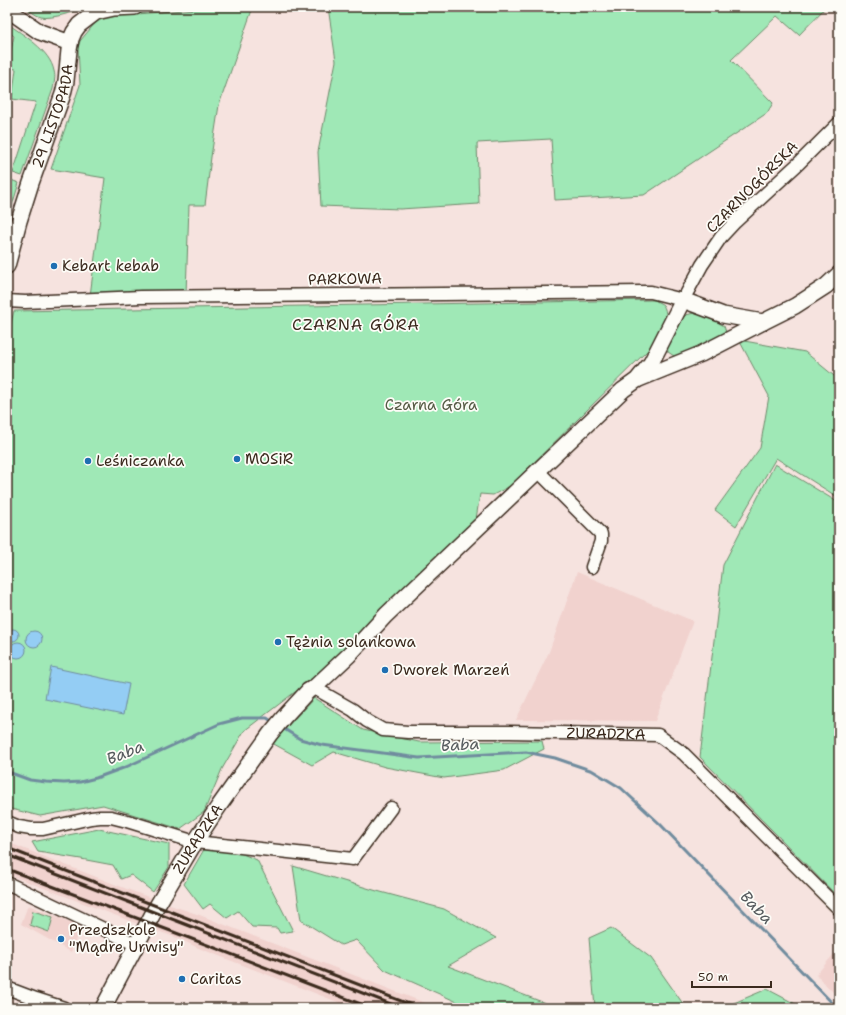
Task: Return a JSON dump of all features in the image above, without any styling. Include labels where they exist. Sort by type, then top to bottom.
[{"type":"street","name":"29 LISTOPADA","points":[[7,266],[31,183],[63,94],[66,81],[70,43],[74,32],[79,25],[96,12],[114,8],[135,7]]},
{"type":"street","points":[[7,9],[40,32],[70,43]]},
{"type":"street","name":"CZARNOGÓRSKA","points":[[683,300],[702,265],[721,237],[839,123]]},
{"type":"street","points":[[637,380],[701,354],[795,306],[826,286],[839,274]]},
{"type":"street","name":"PARKOWA","points":[[7,301],[26,302],[149,297],[645,292],[651,292],[683,300]]},
{"type":"street","points":[[637,380],[651,363],[683,300],[723,315],[763,322]]},
{"type":"street","points":[[722,344],[729,336],[731,331],[729,321],[723,315]]},
{"type":"street","points":[[664,339],[663,345],[666,355],[672,360],[680,363]]},
{"type":"street","name":"ŻURADZKA","points":[[103,1008],[157,906],[195,842],[270,734],[284,717],[308,691],[316,686],[349,655],[386,616],[537,470],[622,390],[637,380]]},
{"type":"street","points":[[537,470],[601,534],[601,541],[592,567]]},
{"type":"street","name":"ŻURADZKA","points":[[316,686],[318,690],[353,710],[366,721],[383,730],[408,732],[510,732],[658,735],[684,754],[839,909]]},
{"type":"street","points":[[7,822],[19,827],[43,829],[91,818],[111,818],[127,821],[195,842],[353,859],[392,808]]},
{"type":"street","points":[[7,883],[137,945]]},
{"type":"street","points":[[7,988],[64,1008]]},
{"type":"shaded area","points":[[577,572],[693,621],[655,721],[516,720],[549,652]]},
{"type":"shaded area","points":[[7,842],[151,898],[138,924],[7,874]]},
{"type":"shaded area","points":[[167,904],[197,914],[438,1008],[353,1008],[155,930],[158,928]]},
{"type":"shaded area","name":"Przedszkole \"Mądre Urwisy\"","points":[[28,905],[81,926],[71,952],[21,924]]},
{"type":"shaded area","points":[[839,948],[839,998],[816,975]]},
{"type":"green space","points":[[25,7],[89,7],[46,18],[37,15]]},
{"type":"green space","points":[[217,7],[253,7],[219,105],[205,205],[189,205],[186,294],[90,296],[105,178],[51,169],[80,85],[78,48],[80,41],[96,22],[103,17]]},
{"type":"green space","points":[[328,7],[826,7],[799,35],[777,16],[731,60],[773,103],[767,113],[644,195],[555,200],[551,139],[477,143],[479,204],[400,209],[321,206],[318,152],[336,61]]},
{"type":"green space","points":[[7,23],[42,50],[51,63],[55,76],[53,89],[22,176],[13,173],[36,102],[12,99],[16,69],[7,68],[14,36],[7,31]]},
{"type":"green space","points":[[11,180],[19,183],[7,222],[7,198]]},
{"type":"green space","name":"Czarna Góra","points":[[655,300],[663,305],[666,316],[663,328],[650,348],[510,486],[493,495],[480,494],[476,519],[396,600],[308,685],[295,692],[244,731],[222,769],[204,812],[180,829],[103,805],[40,816],[7,808],[7,338],[14,311]]},
{"type":"green space","points":[[694,313],[706,316],[724,326],[726,332],[724,338],[687,356],[674,356],[668,352],[667,346],[671,329],[686,315]]},
{"type":"green space","points":[[739,340],[805,352],[839,380],[839,498],[776,458],[736,526],[715,510],[760,448],[769,396]]},
{"type":"green space","points":[[775,464],[839,503],[839,898],[700,757],[723,565]]},
{"type":"green space","points":[[314,698],[363,730],[419,742],[542,741],[544,749],[504,770],[444,778],[385,767],[334,752],[312,765],[272,743]]},
{"type":"green space","points":[[99,829],[169,844],[169,867],[153,892],[131,875],[121,879],[113,865],[38,852],[32,842]]},
{"type":"green space","points":[[206,846],[240,853],[257,860],[293,931],[280,933],[277,928],[252,927],[238,911],[227,918],[210,904],[203,909],[184,884]]},
{"type":"green space","points":[[293,866],[444,909],[496,938],[448,966],[558,1008],[471,1008],[385,970],[356,940],[341,945],[301,920]]},
{"type":"green space","points":[[33,911],[53,917],[49,932],[30,925]]},
{"type":"green space","points":[[611,928],[651,958],[686,1008],[595,1008],[589,938]]},
{"type":"green space","points":[[767,989],[803,1008],[722,1008]]},
{"type":"water","points":[[13,629],[17,631],[19,635],[17,639],[13,641],[9,639],[7,635],[9,631]]},
{"type":"water","points":[[31,631],[37,631],[42,636],[40,645],[37,647],[31,647],[26,642],[26,636]]},
{"type":"water","points":[[15,642],[21,642],[26,647],[24,656],[21,658],[15,658],[10,653],[10,647]]},
{"type":"water","points":[[51,667],[129,684],[123,715],[45,699]]},
{"type":"waterway","name":"Baba","points":[[7,770],[30,780],[64,783],[80,782],[126,767],[219,724],[242,718],[267,718],[273,722]]},
{"type":"waterway","name":"Baba","points":[[281,727],[300,739],[322,745],[419,758],[526,752],[555,758],[593,771],[621,788],[660,824],[837,1008]]},
{"type":"railway","points":[[7,848],[419,1008]]},
{"type":"railway","points":[[7,855],[401,1008]]},
{"type":"railway","points":[[7,869],[371,1008]]},
{"type":"place","name":"Kebart kebab","points":[[54,266]]},
{"type":"place","name":"MOSiR","points":[[237,459]]},
{"type":"place","name":"Leśniczanka","points":[[88,461]]},
{"type":"place","name":"Tężnia solankowa","points":[[278,642]]},
{"type":"place","name":"Dworek Marzeń","points":[[385,670]]},
{"type":"place","name":"Przedszkole \"Mądre Urwisy\"","points":[[61,939]]},
{"type":"place","name":"Caritas","points":[[182,979]]},
{"type":"district","name":"CZARNA GÓRA","points":[[356,324]]}]
